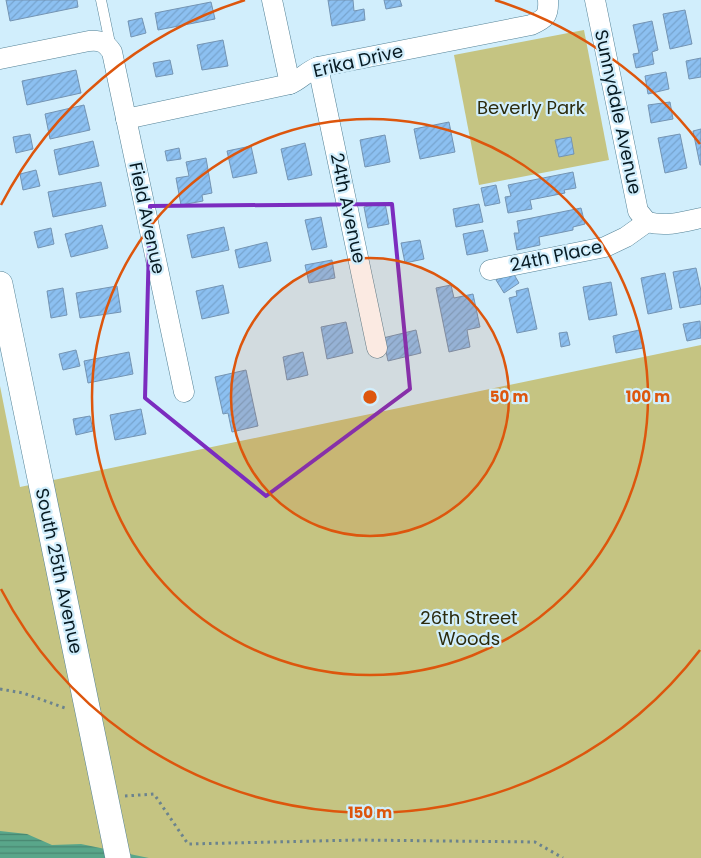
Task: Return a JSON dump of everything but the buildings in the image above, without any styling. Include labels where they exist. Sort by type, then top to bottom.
[{"type":"street","points":[[272,0],[290,84]]},
{"type":"street","name":"Erika Drive","points":[[126,119],[290,84],[318,67],[531,25],[545,18],[548,10],[548,0]]},
{"type":"street","name":"Sunnydale Avenue","points":[[595,0],[638,211],[647,222]]},
{"type":"street","points":[[0,59],[98,40],[110,49]]},
{"type":"street","name":"Field Avenue","points":[[110,49],[184,392]]},
{"type":"street","name":"24th Avenue","points":[[318,67],[377,348]]},
{"type":"street","points":[[647,222],[658,225],[674,224],[701,218]]},
{"type":"street","name":"24th Place","points":[[490,270],[605,247],[626,237],[647,222]]},
{"type":"street","name":"South 25th Avenue","points":[[0,284],[118,858]]},
{"type":"lane","points":[[101,0],[110,49]]},
{"type":"path","points":[[0,690],[23,693],[89,717]]},
{"type":"path","points":[[107,806],[154,794],[188,844],[359,840],[535,842],[563,858]]},
{"type":"highlighted area","points":[[392,204],[410,389],[266,496],[145,398],[150,206]]},
{"type":"green space","name":"Beverly Park","points":[[584,30],[609,160],[479,185],[454,55]]},
{"type":"green space","name":"26th Street Woods","points":[[701,345],[701,858],[0,858],[0,386],[20,487]]},
{"type":"shaded area","points":[[0,831],[27,834],[52,845],[81,844],[149,858],[0,858]]}]
